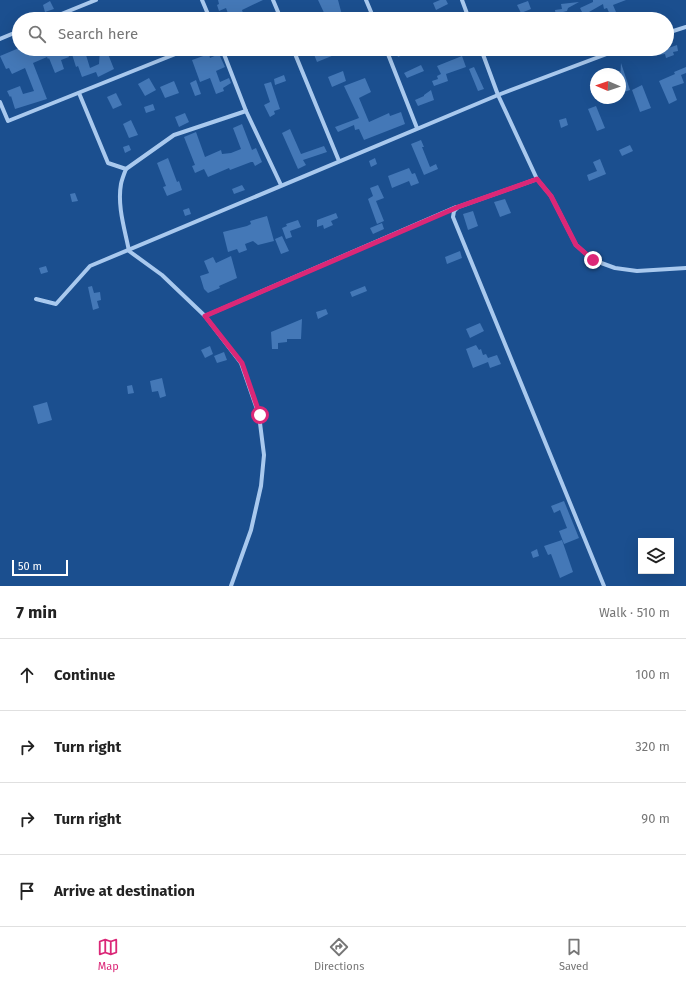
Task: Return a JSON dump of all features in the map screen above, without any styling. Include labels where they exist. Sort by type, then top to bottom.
[{"type":"street","points":[[66,12],[96,0]]},
{"type":"street","points":[[202,0],[207,12]]},
{"type":"street","points":[[273,0],[278,12]]},
{"type":"street","points":[[366,0],[371,12]]},
{"type":"street","points":[[462,0],[466,12]]},
{"type":"street","points":[[674,31],[686,27]]},
{"type":"street","points":[[0,39],[12,34]]},
{"type":"street","points":[[0,102],[8,121],[171,56]]},
{"type":"street","points":[[225,56],[246,111],[281,185]]},
{"type":"street","points":[[296,56],[339,161]]},
{"type":"street","points":[[389,56],[417,128]]},
{"type":"street","points":[[484,56],[498,95],[537,179],[551,196],[576,245],[593,260],[615,268],[638,271],[686,268]]},
{"type":"street","points":[[36,299],[56,304],[90,266],[129,251],[417,128],[498,95],[601,56]]},
{"type":"street","points":[[79,93],[108,163],[126,169]]},
{"type":"street","points":[[231,586],[251,530],[261,486],[264,454],[260,415],[242,363],[205,316],[162,275],[129,251],[120,198],[121,184],[126,169],[174,135],[246,111]]},
{"type":"street","points":[[205,316],[458,207],[537,179]]},
{"type":"street","points":[[458,207],[454,211],[453,217],[604,586]]},
{"type":"building","points":[[218,0],[263,0],[242,10],[243,12],[227,12],[226,8],[219,11],[217,5],[219,4]]},
{"type":"building","points":[[318,0],[338,0],[341,12],[324,12]]},
{"type":"building","points":[[440,0],[446,0],[448,4],[436,10],[433,3]]},
{"type":"building","points":[[593,0],[626,0],[613,5],[616,12],[609,12],[607,8],[604,9],[603,4],[589,12],[582,12],[580,8],[593,2]]},
{"type":"building","points":[[50,1],[54,9],[45,12],[43,5]]},
{"type":"building","points":[[528,1],[531,9],[520,12],[517,5]]},
{"type":"building","points":[[579,2],[568,8],[567,11],[555,12],[555,10],[562,9],[561,4]]},
{"type":"building","points":[[677,45],[678,51],[674,52],[674,46]]},
{"type":"building","points":[[12,51],[12,56],[69,57],[61,60],[64,69],[55,73],[49,58],[48,59],[47,57],[33,63],[47,99],[15,109],[11,96],[10,97],[7,91],[20,86],[23,94],[34,91],[25,68],[12,74],[9,68],[6,69],[0,56]]},
{"type":"building","points":[[73,56],[86,56],[90,68],[99,64],[100,56],[109,56],[114,69],[98,77],[96,72],[82,77],[78,66],[76,67]]},
{"type":"building","points":[[203,56],[210,56],[210,58],[220,56],[225,67],[216,71],[220,82],[229,78],[231,83],[223,88],[224,91],[216,94],[210,78],[200,82],[192,60]]},
{"type":"building","points":[[315,56],[332,56],[317,62]]},
{"type":"building","points":[[462,56],[466,67],[446,74],[448,81],[434,86],[432,81],[438,79],[437,76],[441,74],[437,66]]},
{"type":"building","points":[[421,65],[424,71],[407,78],[404,73]]},
{"type":"building","points":[[474,67],[484,89],[478,91],[469,69]]},
{"type":"building","points":[[686,67],[686,73],[681,75],[684,83],[672,87],[677,100],[669,104],[659,81]]},
{"type":"building","points":[[343,71],[346,81],[332,87],[328,77]]},
{"type":"building","points":[[284,75],[286,81],[275,85],[274,79]]},
{"type":"building","points":[[149,78],[156,90],[145,96],[138,84]]},
{"type":"building","points":[[365,78],[371,92],[359,98],[369,122],[389,113],[390,116],[401,112],[405,124],[364,140],[359,129],[355,130],[354,125],[338,132],[335,127],[359,118],[344,86]]},
{"type":"building","points":[[626,78],[630,90],[626,91]]},
{"type":"building","points":[[196,80],[201,94],[195,96],[190,83]]},
{"type":"building","points":[[174,81],[179,93],[165,98],[160,87]]},
{"type":"building","points":[[271,82],[280,109],[274,111],[275,114],[270,117],[264,105],[270,102],[264,84]]},
{"type":"building","points":[[642,85],[651,108],[640,112],[632,90]]},
{"type":"building","points":[[431,90],[434,100],[418,106],[415,100],[424,96]]},
{"type":"building","points":[[116,93],[122,105],[113,109],[107,97]]},
{"type":"building","points":[[153,104],[155,110],[146,113],[144,107]]},
{"type":"building","points":[[596,106],[605,128],[597,131],[588,109]]},
{"type":"building","points":[[185,113],[189,122],[179,127],[175,117]]},
{"type":"building","points":[[566,118],[568,125],[561,128],[559,120]]},
{"type":"building","points":[[131,120],[138,135],[129,138],[123,124]]},
{"type":"building","points":[[242,124],[252,150],[256,148],[262,162],[255,166],[253,162],[251,162],[230,170],[229,168],[208,177],[204,169],[195,173],[192,166],[195,165],[184,137],[196,132],[205,157],[221,150],[222,154],[231,153],[241,149],[233,128]]},
{"type":"building","points":[[290,129],[301,154],[324,146],[327,152],[303,160],[306,165],[298,169],[282,133]]},
{"type":"building","points":[[421,140],[424,147],[422,147],[430,167],[436,164],[438,169],[424,175],[411,144]]},
{"type":"building","points":[[129,145],[131,150],[125,153],[123,147]]},
{"type":"building","points":[[630,145],[633,151],[622,156],[619,150]]},
{"type":"building","points":[[168,158],[177,182],[179,181],[182,190],[167,196],[163,187],[166,186],[157,163]]},
{"type":"building","points":[[375,158],[377,164],[371,167],[369,161]]},
{"type":"building","points":[[600,159],[606,174],[589,181],[587,175],[597,171],[593,162]]},
{"type":"building","points":[[409,168],[412,174],[415,173],[419,183],[411,186],[409,181],[392,188],[388,176]]},
{"type":"building","points":[[242,185],[245,190],[234,194],[232,189]]},
{"type":"building","points":[[378,185],[384,198],[376,201],[384,221],[377,224],[368,199],[373,196],[370,188]]},
{"type":"building","points":[[75,193],[78,201],[72,202],[70,194]]},
{"type":"building","points":[[505,199],[511,213],[500,217],[494,202]]},
{"type":"building","points":[[189,208],[191,214],[185,216],[183,210]]},
{"type":"building","points":[[473,211],[478,226],[468,230],[463,214]]},
{"type":"building","points":[[336,213],[338,218],[331,221],[333,225],[324,229],[323,225],[317,227],[317,220]]},
{"type":"building","points":[[267,216],[274,241],[258,245],[253,241],[245,244],[247,250],[239,253],[237,249],[228,252],[223,232],[247,226],[251,224],[250,221]]},
{"type":"building","points":[[298,220],[301,227],[290,231],[292,237],[286,239],[282,228],[287,226],[286,224]]},
{"type":"building","points":[[382,223],[384,229],[373,234],[370,228]]},
{"type":"building","points":[[282,236],[289,251],[281,254],[275,239]]},
{"type":"building","points":[[460,251],[462,258],[447,264],[445,257]]},
{"type":"building","points":[[231,256],[237,278],[208,293],[204,289],[200,276],[209,273],[204,261],[213,257],[216,263]]},
{"type":"building","points":[[46,266],[48,272],[41,274],[39,268]]},
{"type":"building","points":[[92,286],[94,293],[100,292],[101,300],[97,301],[99,308],[93,310],[88,287]]},
{"type":"building","points":[[365,286],[367,291],[352,297],[350,292]]},
{"type":"building","points":[[326,309],[328,314],[318,319],[316,312]]},
{"type":"building","points":[[302,319],[301,339],[287,339],[287,342],[278,343],[278,349],[272,349],[271,332]]},
{"type":"building","points":[[480,323],[484,331],[470,338],[466,329]]},
{"type":"building","points":[[476,345],[479,350],[481,349],[483,355],[486,354],[488,358],[497,355],[501,364],[490,368],[488,362],[473,368],[466,349]]},
{"type":"building","points":[[210,346],[213,354],[205,358],[201,350]]},
{"type":"building","points":[[224,352],[227,360],[217,363],[214,356]]},
{"type":"building","points":[[162,378],[166,396],[160,398],[158,391],[152,392],[150,381]]},
{"type":"building","points":[[132,385],[134,393],[128,394],[127,386]]},
{"type":"building","points":[[47,402],[52,420],[38,424],[33,406]]},
{"type":"building","points":[[564,501],[579,538],[564,544],[559,531],[567,528],[560,510],[554,513],[551,506]]},
{"type":"building","points":[[562,540],[573,572],[560,578],[551,554],[548,555],[544,546]]},
{"type":"building","points":[[537,549],[539,556],[533,558],[531,552]]},
{"type":"route","points":[[260,415],[242,363],[205,316],[458,207],[537,179],[551,196],[576,245],[593,260]]}]
